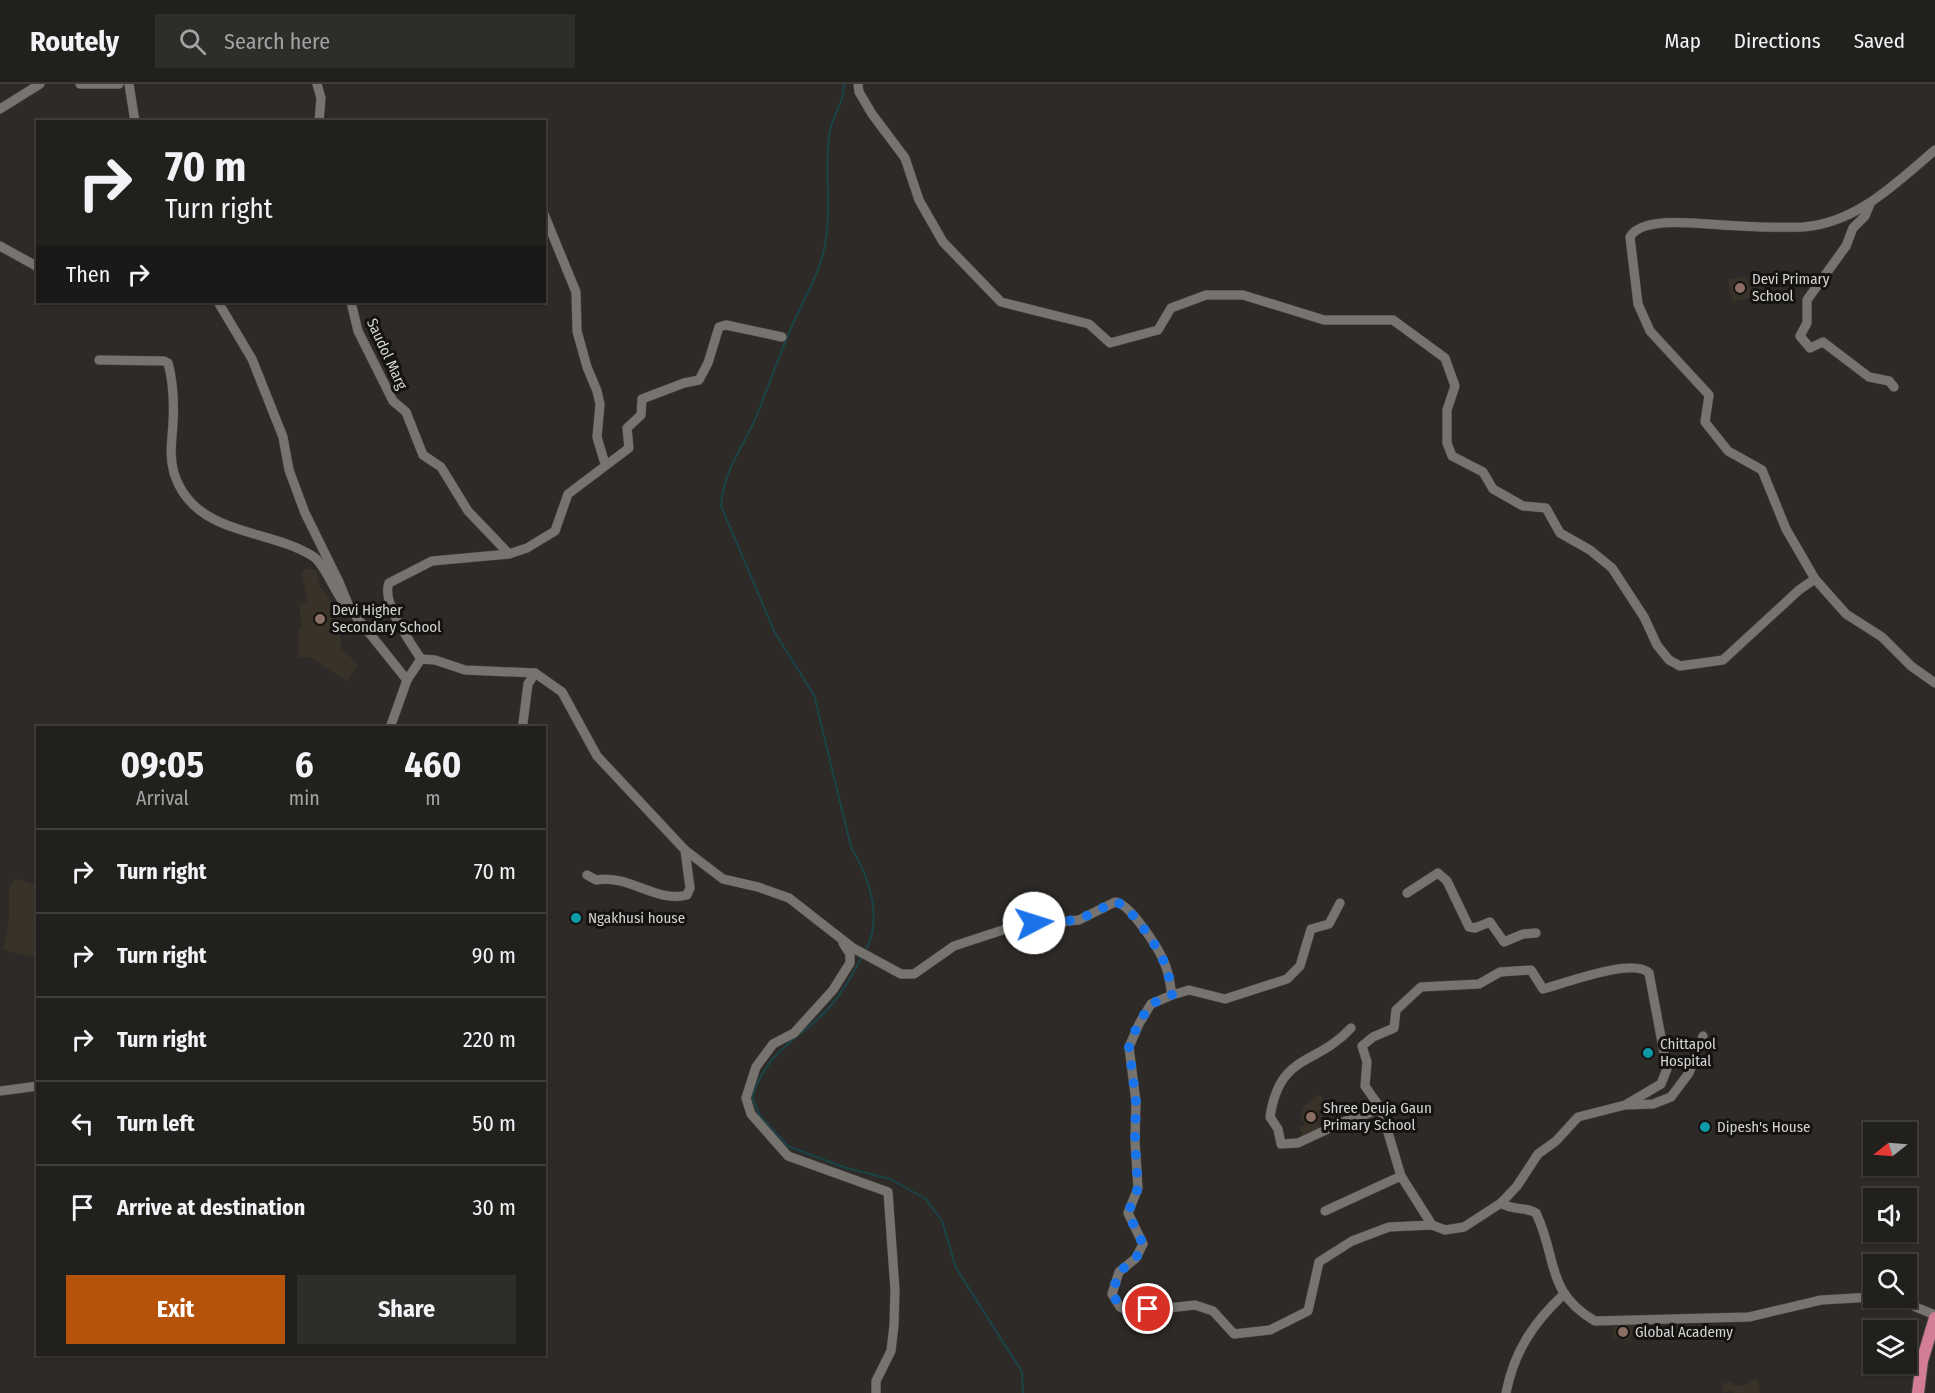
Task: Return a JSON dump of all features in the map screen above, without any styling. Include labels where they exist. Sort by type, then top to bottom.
[{"type":"highway","points":[[1918,1393],[1922,1361],[1935,1317]]},
{"type":"street","points":[[0,110],[40,84]]},
{"type":"street","points":[[80,84],[119,84]]},
{"type":"street","points":[[129,84],[135,120]]},
{"type":"street","points":[[317,84],[321,98],[319,120]]},
{"type":"street","points":[[858,84],[859,92],[872,114],[905,158],[919,200],[943,242],[1001,302],[1089,324],[1110,343],[1158,330],[1171,308],[1206,296],[1243,295],[1324,320],[1393,320],[1445,358],[1455,386],[1447,410],[1447,443],[1452,456],[1483,472],[1492,489],[1523,506],[1546,508],[1560,533],[1590,550],[1612,568],[1644,617],[1657,645],[1669,660],[1680,666],[1723,660],[1799,590],[1815,579]]},
{"type":"street","points":[[1935,150],[1870,204],[1848,215],[1804,227],[1658,222],[1633,231],[1630,237],[1638,304],[1650,331],[1709,394],[1705,422],[1728,451],[1762,470],[1786,529],[1815,579],[1846,614],[1882,637],[1911,666],[1935,683]]},
{"type":"street","points":[[1870,204],[1865,216],[1853,228],[1846,246],[1807,300],[1807,323],[1800,336],[1810,348],[1823,342],[1869,377],[1889,381],[1894,387]]},
{"type":"street","points":[[546,219],[576,292],[577,331],[586,367],[600,404],[597,437],[605,464]]},
{"type":"street","points":[[0,246],[36,266]]},
{"type":"street","points":[[219,303],[252,359],[283,437],[289,470],[305,513],[350,609]]},
{"type":"street","name":"Saudol Marg","points":[[351,303],[358,331],[393,401],[406,411],[419,449],[428,460],[441,467],[468,511],[509,554]]},
{"type":"street","points":[[782,337],[726,326],[719,327],[708,363],[699,380],[684,383],[642,399],[641,415],[627,428],[629,448],[568,494],[555,531],[527,548],[509,554],[432,561],[389,583],[387,592],[401,628],[421,658],[465,670],[535,673],[562,692],[597,756],[685,850],[723,879],[758,887],[789,898],[840,939],[901,974],[914,974],[954,946],[1015,926],[1078,920],[1115,902],[1121,902],[1130,910],[1164,962],[1172,995]]},
{"type":"street","points":[[99,360],[165,361],[168,363],[173,421],[171,456],[174,473],[184,497],[206,514],[236,531],[293,546],[317,559],[332,588],[407,680]]},
{"type":"street","points":[[391,726],[407,680],[421,658]]},
{"type":"street","points":[[523,723],[528,684],[535,673]]},
{"type":"street","points":[[587,875],[596,880],[611,877],[626,880],[676,898],[687,895],[690,888],[685,850]]},
{"type":"street","points":[[1407,893],[1438,873],[1447,881],[1469,927],[1474,928],[1490,922],[1504,942],[1523,934],[1536,933]]},
{"type":"street","points":[[1340,903],[1329,924],[1311,929],[1300,966],[1287,979],[1225,999],[1189,990],[1172,995],[1151,1004],[1138,1024],[1129,1047],[1136,1102],[1135,1141],[1138,1188],[1128,1213],[1143,1244],[1136,1258],[1119,1272],[1112,1294],[1120,1307],[1132,1312],[1195,1305],[1213,1311],[1234,1334],[1270,1330],[1308,1311],[1319,1262],[1352,1241],[1389,1227],[1432,1225],[1444,1230],[1464,1227],[1501,1203],[1517,1186],[1538,1154],[1556,1141],[1578,1116],[1625,1105],[1653,1104],[1671,1097],[1689,1073],[1703,1036]]},
{"type":"street","points":[[840,939],[850,954],[850,963],[833,990],[794,1033],[773,1044],[756,1066],[746,1098],[751,1114],[788,1156],[888,1192],[895,1290],[894,1325],[891,1352],[876,1381],[876,1393]]},
{"type":"street","points":[[1432,1225],[1401,1176],[1381,1109],[1365,1086],[1367,1062],[1362,1046],[1373,1037],[1394,1028],[1396,1010],[1421,987],[1479,984],[1500,972],[1531,970],[1543,989],[1620,967],[1645,969],[1649,974],[1666,1069],[1661,1083],[1625,1105]]},
{"type":"street","points":[[1350,1028],[1329,1047],[1305,1057],[1293,1067],[1279,1083],[1270,1117],[1278,1129],[1281,1144],[1286,1144],[1302,1141],[1343,1122],[1381,1109]]},
{"type":"street","points":[[0,1091],[36,1086]]},
{"type":"street","points":[[1325,1211],[1401,1176]]},
{"type":"street","points":[[1501,1203],[1511,1210],[1530,1210],[1536,1213],[1563,1295],[1576,1310],[1595,1322],[1749,1317],[1821,1300],[1863,1298]]},
{"type":"street","points":[[1506,1393],[1515,1360],[1524,1340],[1548,1309],[1563,1295]]},
{"type":"street","points":[[1916,1308],[1935,1317]]},
{"type":"shaded area","name":"Devi Primary School","points":[[1746,277],[1753,297],[1732,302],[1728,279]]},
{"type":"shaded area","name":"Devi Higher Secondary School","points":[[317,570],[319,585],[338,610],[341,649],[358,664],[347,681],[311,658],[298,657],[298,629],[302,628],[299,604],[308,603],[301,571]]},
{"type":"shaded area","points":[[15,879],[36,884],[36,958],[3,950],[9,919],[9,888]]},
{"type":"shaded area","name":"Shree Deuja Gaun Primary School","points":[[1319,1094],[1328,1107],[1318,1110],[1320,1130],[1303,1137],[1299,1127],[1304,1125],[1301,1114],[1303,1106]]},
{"type":"shaded area","name":"Global Academy","points":[[1634,1325],[1630,1341],[1613,1338],[1614,1326]]},
{"type":"shaded area","points":[[1757,1379],[1760,1393],[1733,1393],[1732,1390],[1724,1393],[1722,1384],[1732,1381],[1733,1385],[1742,1386]]},
{"type":"waterway","points":[[844,84],[842,98],[829,136],[828,210],[826,240],[821,262],[786,340],[754,423],[726,479],[721,506],[775,633],[814,695],[851,847],[858,859],[872,897],[873,924],[866,950]]},
{"type":"waterway","points":[[863,955],[847,984],[827,1010],[774,1057],[752,1097],[760,1116],[788,1146],[843,1167],[890,1179],[926,1199],[942,1221],[956,1268],[1022,1372],[1023,1393]]},
{"type":"place","name":"Devi Primary School","points":[[1740,288]]},
{"type":"place","name":"Devi Higher Secondary School","points":[[320,619]]},
{"type":"place","name":"Ngakhusi house","points":[[576,918]]},
{"type":"place","name":"Chittapol Hospital","points":[[1648,1053]]},
{"type":"place","name":"Shree Deuja Gaun Primary School","points":[[1311,1117]]},
{"type":"place","name":"Dipesh's House","points":[[1705,1127]]},
{"type":"place","name":"Global Academy","points":[[1623,1332]]},
{"type":"route","points":[[1034,923],[1078,920],[1115,902],[1121,902],[1130,910],[1164,962],[1172,995],[1151,1004],[1138,1024],[1129,1047],[1136,1102],[1135,1141],[1138,1188],[1128,1213],[1143,1244],[1136,1258],[1119,1272],[1112,1294],[1120,1307],[1132,1312],[1148,1309]]}]
